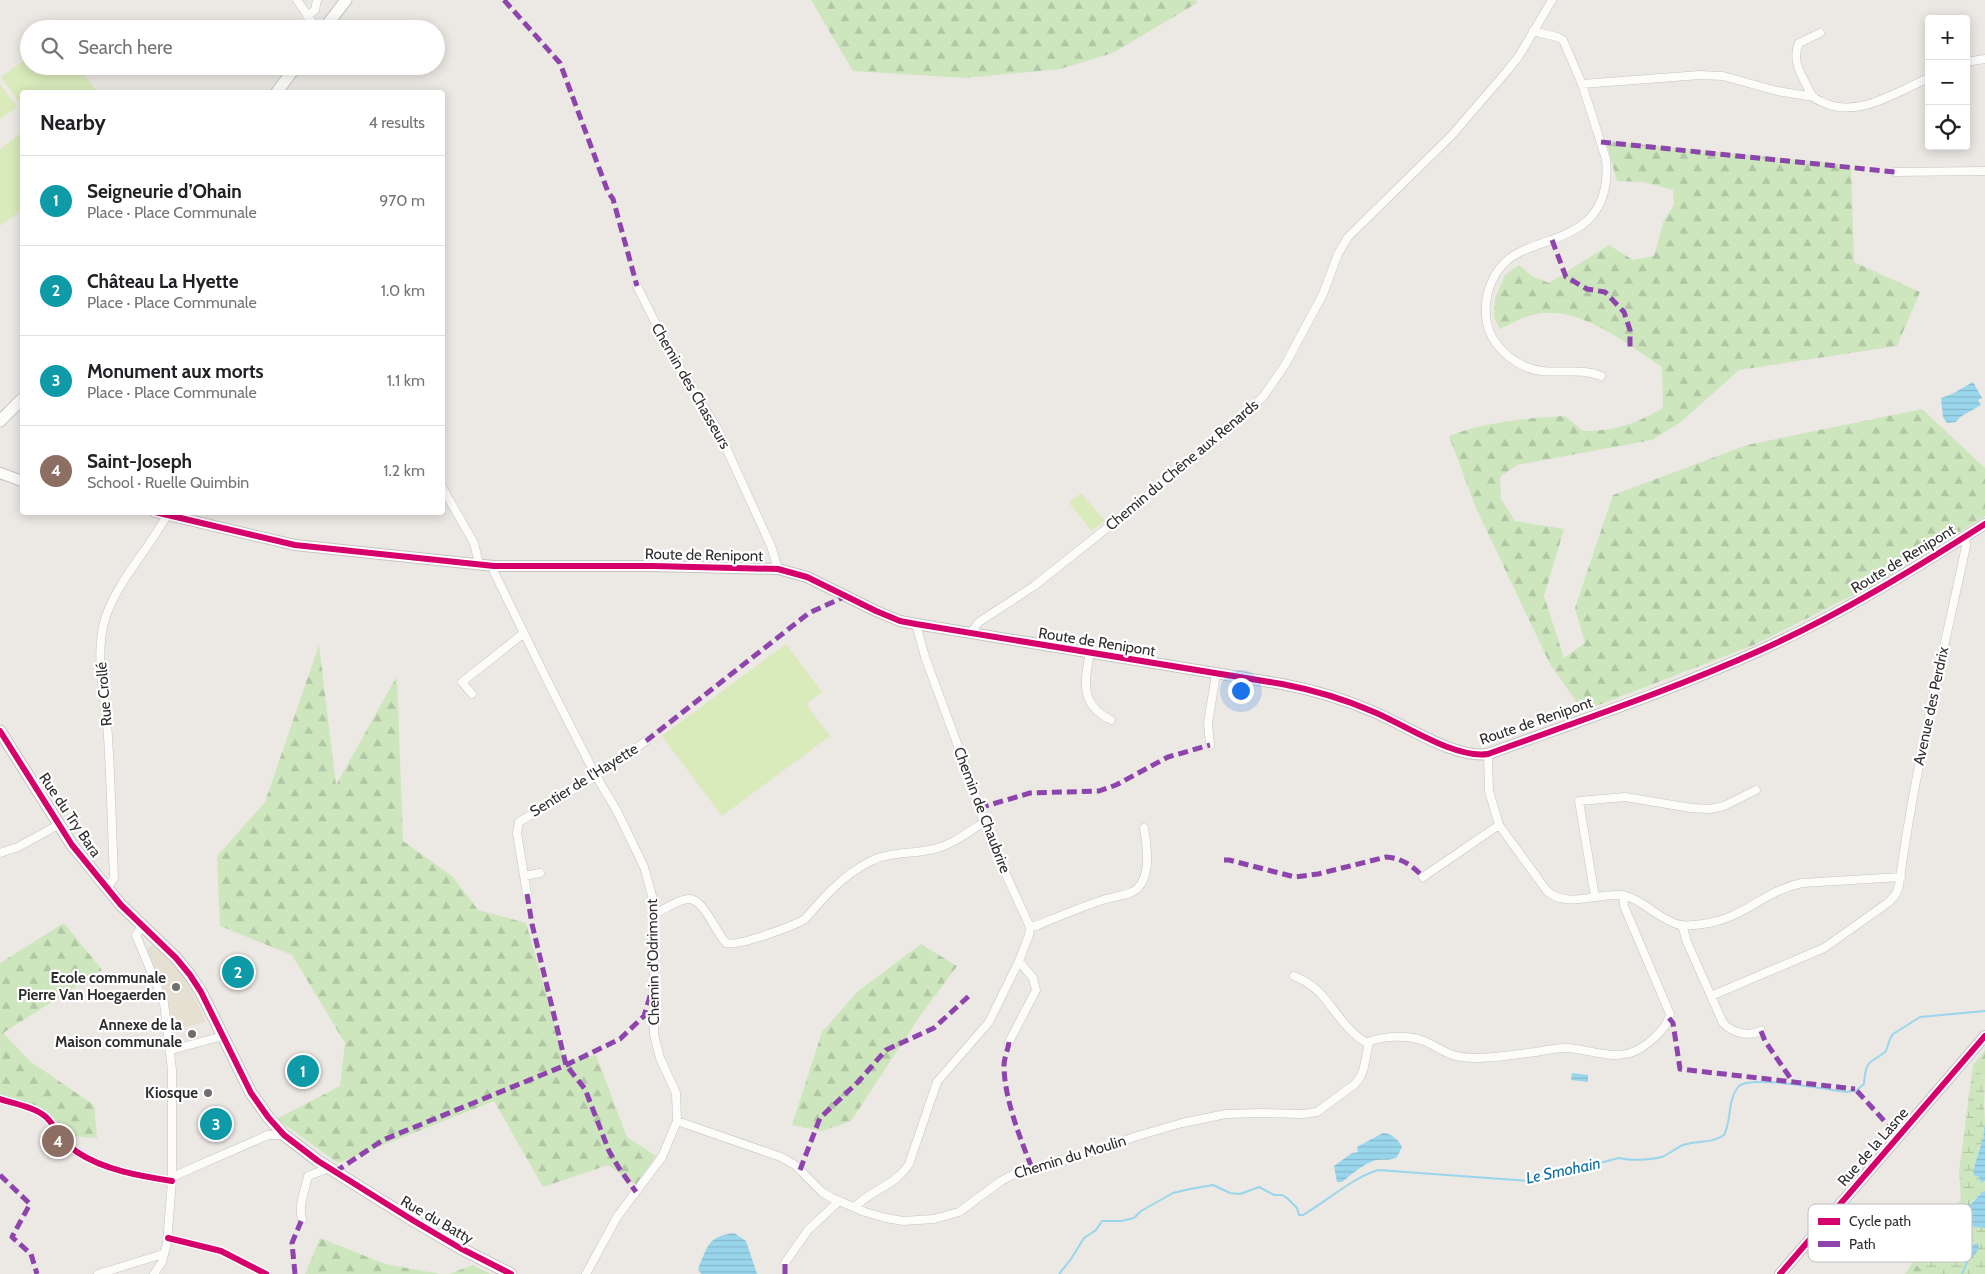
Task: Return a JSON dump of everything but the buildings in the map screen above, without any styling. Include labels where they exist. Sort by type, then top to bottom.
[{"type":"main road","points":[[331,20],[346,0]]},
{"type":"main road","points":[[278,90],[289,75]]},
{"type":"main road","points":[[0,421],[20,401]]},
{"type":"main road","name":"Rue du Try Bara","points":[[0,731],[72,845],[107,888],[142,926],[168,950],[196,983],[251,1092],[268,1117]]},
{"type":"main road","name":"Rue du Batty","points":[[268,1117],[284,1135],[329,1168],[442,1238],[510,1274]]},
{"type":"street","points":[[298,0],[310,20]]},
{"type":"street","points":[[307,16],[314,10],[317,0]]},
{"type":"street","name":"Chemin du Chêne aux Renards","points":[[970,633],[979,622],[1034,586],[1158,488],[1207,448],[1263,397],[1284,365],[1323,294],[1338,254],[1348,237],[1452,134],[1519,56],[1552,0]]},
{"type":"street","points":[[1533,31],[1563,40],[1582,84],[1606,160],[1606,184],[1601,202],[1591,217],[1574,230],[1518,252],[1500,268],[1491,282],[1486,296],[1485,312],[1494,340],[1501,350],[1518,363],[1540,371],[1591,372],[1601,376]]},
{"type":"street","points":[[1814,98],[1797,66],[1795,55],[1799,43],[1820,33]]},
{"type":"street","points":[[1970,61],[1985,59]]},
{"type":"street","points":[[1582,84],[1700,75],[1723,76],[1778,91],[1814,98],[1835,107],[1857,108],[1925,80]]},
{"type":"street","points":[[1895,172],[1985,171]]},
{"type":"street","name":"Chemin des Chasseurs","points":[[637,286],[670,352],[717,428],[771,546],[778,569]]},
{"type":"street","points":[[0,473],[20,480]]},
{"type":"street","points":[[0,480],[20,480]]},
{"type":"street","points":[[445,492],[474,543],[479,564]]},
{"type":"street","name":"Rue Crollé","points":[[107,888],[114,878],[109,755],[101,666],[101,637],[107,615],[117,594],[161,515]]},
{"type":"street","name":"Route de Renipont","points":[[166,515],[295,544],[494,566],[653,566],[778,569],[806,577],[876,611],[916,624],[1321,693],[1373,712],[1451,749],[1477,755],[1488,754],[1703,674],[1761,650],[1856,602],[1985,524]]},
{"type":"street","name":"Avenue des Perdrix","points":[[1711,996],[1824,948],[1894,897],[1901,877],[1914,789],[1966,546],[1965,537]]},
{"type":"street","name":"Chemin d'Odrimont","points":[[494,566],[494,572],[524,633],[644,868],[652,895],[655,914],[653,958],[654,1035],[660,1058],[676,1093],[677,1121],[662,1157],[616,1217],[586,1274]]},
{"type":"street","name":"Chemin de Chaubrire","points":[[916,624],[925,657],[972,781],[992,844],[1030,927]]},
{"type":"street","points":[[472,694],[462,682],[524,633]]},
{"type":"street","points":[[1090,653],[1085,685],[1088,699],[1104,716],[1111,720]]},
{"type":"street","points":[[1210,745],[1208,723],[1216,674]]},
{"type":"street","name":"Sentier de l'Hayette","points":[[527,894],[517,833],[518,822],[596,776],[646,741]]},
{"type":"street","points":[[1488,754],[1489,791],[1499,825],[1551,894],[1556,897],[1571,899],[1623,896],[1682,925],[1724,920],[1737,915],[1775,891],[1787,886],[1901,877]]},
{"type":"street","points":[[1595,897],[1579,801],[1625,797],[1690,808],[1710,809],[1724,806],[1756,790]]},
{"type":"street","points":[[655,914],[686,899],[693,899],[700,904],[726,943],[731,944],[748,940],[796,924],[805,919],[844,878],[872,860],[884,856],[938,848],[984,822]]},
{"type":"street","points":[[0,853],[18,847],[60,824]]},
{"type":"street","points":[[1423,878],[1499,825]]},
{"type":"street","points":[[855,1208],[861,1201],[895,1180],[907,1168],[915,1151],[937,1082],[989,1022],[1019,961],[1030,927],[1104,899],[1132,892],[1137,888],[1147,865],[1148,846],[1144,828]]},
{"type":"street","points":[[524,876],[540,873]]},
{"type":"street","points":[[1294,976],[1305,981],[1318,992],[1353,1032],[1368,1043],[1380,1038],[1415,1038],[1449,1054],[1469,1057],[1492,1057],[1562,1048],[1622,1055],[1635,1051],[1662,1030],[1668,1022],[1670,1014],[1624,906],[1623,896]]},
{"type":"street","points":[[1682,925],[1687,942],[1717,1012],[1727,1027],[1744,1034],[1761,1031]]},
{"type":"street","points":[[142,926],[136,935],[162,996],[171,1050],[173,1078],[172,1179],[168,1243],[162,1262],[154,1274]]},
{"type":"street","points":[[1009,1042],[1036,990],[1033,978],[1019,961]]},
{"type":"street","points":[[171,1050],[223,1036]]},
{"type":"street","name":"Rue de la Lasne","points":[[1840,1204],[1985,1036]]},
{"type":"street","name":"Chemin du Moulin","points":[[677,1121],[781,1157],[795,1165],[822,1192],[855,1208],[894,1220],[934,1219],[959,1212],[1009,1176],[1081,1156],[1134,1137],[1182,1123],[1226,1114],[1303,1114],[1317,1112],[1355,1084],[1361,1076],[1368,1043]]},
{"type":"street","points":[[0,1099],[37,1111],[46,1117],[72,1148],[90,1160],[122,1170],[172,1179],[266,1136],[273,1134],[284,1135]]},
{"type":"street","points":[[266,1136],[268,1117]]},
{"type":"street","points":[[302,1219],[300,1206],[304,1197],[308,1176],[329,1168]]},
{"type":"street","points":[[785,1263],[808,1230],[839,1201]]},
{"type":"street","name":"Rue de la Lasne","points":[[1780,1274],[1808,1241]]},
{"type":"street","points":[[98,1274],[164,1254]]},
{"type":"shaded area","name":"Ecole communale Pierre Van Hoegaerden","points":[[153,944],[187,980],[206,1022],[174,1030],[168,1004],[146,950]]},
{"type":"green space","points":[[811,0],[1196,0],[1197,3],[1113,53],[1060,69],[965,78],[853,71]]},
{"type":"green space","points":[[20,63],[20,75],[85,75],[96,90],[20,90],[20,103],[1,77]]},
{"type":"green space","points":[[0,84],[17,107],[0,119]]},
{"type":"green space","points":[[20,134],[20,211],[0,226],[0,149]]},
{"type":"green space","points":[[1606,141],[1851,165],[1854,262],[1920,292],[1897,346],[1739,370],[1681,422],[1652,440],[1517,465],[1500,477],[1501,499],[1515,521],[1564,529],[1544,596],[1564,658],[1585,643],[1575,608],[1613,495],[1747,445],[1922,409],[1985,468],[1985,516],[1875,584],[1754,645],[1583,711],[1550,664],[1476,508],[1449,436],[1477,427],[1506,422],[1565,416],[1583,431],[1605,430],[1624,426],[1663,408],[1662,367],[1602,328],[1569,315],[1553,313],[1531,315],[1500,329],[1494,317],[1495,298],[1505,275],[1519,265],[1532,276],[1549,283],[1609,245],[1633,260],[1654,256],[1664,220],[1674,205],[1673,190],[1644,182],[1617,181]]},
{"type":"green space","points":[[1081,493],[1105,521],[1092,531],[1069,503]]},
{"type":"green space","points":[[786,644],[822,692],[806,704],[830,736],[722,816],[662,736]]},
{"type":"green space","points":[[319,645],[336,785],[397,676],[403,841],[452,876],[478,910],[526,923],[565,1061],[596,1055],[627,1137],[656,1156],[636,1185],[608,1165],[543,1187],[494,1101],[338,1163],[277,1119],[340,1086],[345,1043],[292,955],[220,926],[217,856],[265,802]]},
{"type":"green space","points":[[64,923],[102,970],[3,1033],[31,1062],[94,1105],[97,1138],[60,1135],[37,1111],[0,1099],[0,963]]},
{"type":"green space","points":[[921,944],[957,966],[920,1016],[851,1121],[822,1131],[792,1125],[822,1032],[857,992]]},
{"type":"green space","points":[[1985,1050],[1985,1077],[1983,1078],[1973,1065]]},
{"type":"green space","points":[[1973,1065],[1983,1078],[1985,1077],[1985,1123],[1973,1171],[1984,1183],[1985,1181],[1985,1191],[1970,1204],[1957,1204],[1961,1200],[1959,1172]]},
{"type":"green space","points":[[1972,1227],[1985,1228],[1985,1274],[1926,1274],[1913,1262],[1972,1262]]},
{"type":"green space","points":[[320,1238],[385,1264],[440,1274],[305,1274]]},
{"type":"green space","points":[[1913,1262],[1926,1274],[1905,1274]]},
{"type":"green space","points":[[473,1265],[490,1274],[449,1274]]},
{"type":"water","points":[[1973,382],[1982,398],[1978,400],[1981,405],[1960,417],[1956,422],[1947,423],[1943,417],[1941,398]]},
{"type":"water","points":[[1572,1073],[1588,1075],[1588,1082],[1571,1080]]},
{"type":"water","points":[[1985,1123],[1985,1181],[1981,1183],[1979,1177],[1974,1175],[1973,1171],[1983,1138]]},
{"type":"water","points":[[1383,1133],[1397,1139],[1401,1144],[1402,1147],[1397,1157],[1373,1161],[1342,1182],[1337,1182],[1334,1166],[1352,1153],[1358,1152],[1357,1147]]},
{"type":"water","points":[[1985,1191],[1985,1228],[1972,1227],[1971,1204]]},
{"type":"water","points":[[734,1233],[746,1241],[757,1274],[701,1274],[698,1269],[713,1240]]},
{"type":"water","points":[[1978,1243],[1979,1249],[1973,1257],[1972,1245]]},
{"type":"waterway","name":"Le Smohain","points":[[1059,1274],[1084,1238],[1096,1230],[1102,1221],[1121,1221],[1134,1218],[1141,1211],[1173,1193],[1190,1189],[1213,1185],[1230,1193],[1240,1194],[1259,1187],[1274,1195],[1282,1195],[1287,1198],[1297,1208],[1299,1215],[1303,1215],[1359,1178],[1378,1170],[1529,1181],[1619,1158],[1640,1160],[1662,1157],[1683,1145],[1714,1140],[1724,1135],[1732,1098],[1738,1087],[1745,1083],[1772,1082],[1847,1092],[1857,1090],[1864,1084],[1868,1065],[1886,1051],[1893,1034],[1920,1017],[1985,1011]]},
{"type":"waterway","points":[[1962,1274],[1967,1262]]},
{"type":"marked path","points":[[504,0],[560,63],[608,192],[613,199],[637,286]]},
{"type":"marked path","points":[[1601,142],[1895,172]]},
{"type":"marked path","points":[[1552,240],[1566,277],[1587,289],[1605,292],[1624,312],[1630,330],[1630,347]]},
{"type":"marked path","points":[[646,741],[809,613],[846,596]]},
{"type":"marked path","points":[[979,808],[1030,793],[1099,791],[1116,785],[1168,757],[1210,745]]},
{"type":"marked path","points":[[1224,860],[1295,877],[1318,874],[1386,857],[1407,863],[1423,877]]},
{"type":"marked path","points":[[527,894],[532,924],[566,1065],[585,1089],[609,1151],[636,1192]]},
{"type":"marked path","points":[[335,1172],[383,1140],[566,1065],[620,1039],[644,1016],[651,993],[653,975]]},
{"type":"marked path","points":[[800,1170],[820,1118],[858,1082],[886,1050],[934,1028],[970,995]]},
{"type":"marked path","points":[[1669,1018],[1673,1023],[1680,1069],[1855,1089]]},
{"type":"marked path","points":[[1761,1031],[1765,1041],[1793,1082]]},
{"type":"marked path","points":[[1009,1042],[1004,1065],[1007,1091],[1014,1118],[1032,1168]]},
{"type":"marked path","points":[[1857,1091],[1898,1136]]},
{"type":"marked path","points":[[0,1175],[30,1204],[12,1237],[31,1254],[37,1274]]},
{"type":"marked path","points":[[295,1274],[292,1243],[302,1219]]},
{"type":"marked path","points":[[785,1263],[785,1274]]},
{"type":"cycle path","points":[[168,515],[295,545],[494,566],[653,566],[778,569],[807,577],[900,621],[1282,684],[1317,692],[1374,712],[1430,740],[1475,754],[1488,754],[1660,692],[1761,650],[1819,622],[1875,591],[1985,524]]},
{"type":"cycle path","points":[[0,731],[72,845],[121,905],[176,958],[190,975],[201,992],[251,1093],[284,1135],[318,1161],[414,1221],[460,1248],[511,1274]]},
{"type":"cycle path","points":[[1840,1204],[1985,1036]]},
{"type":"cycle path","points":[[0,1099],[30,1108],[46,1117],[72,1148],[88,1158],[110,1168],[172,1181]]},
{"type":"cycle path","points":[[168,1238],[221,1251],[266,1274]]},
{"type":"cycle path","points":[[1780,1274],[1808,1241]]},
{"type":"place","name":"Château La Hyette","points":[[238,972]]},
{"type":"place","name":"Ecole communale Pierre Van Hoegaerden","points":[[176,987]]},
{"type":"place","name":"Annexe de la Maison communale","points":[[192,1034]]},
{"type":"place","name":"Seigneurie d’Ohain","points":[[303,1071]]},
{"type":"place","name":"Kiosque","points":[[208,1093]]},
{"type":"place","name":"Monument aux morts","points":[[216,1124]]},
{"type":"place","name":"Saint-Joseph","points":[[58,1141]]}]
